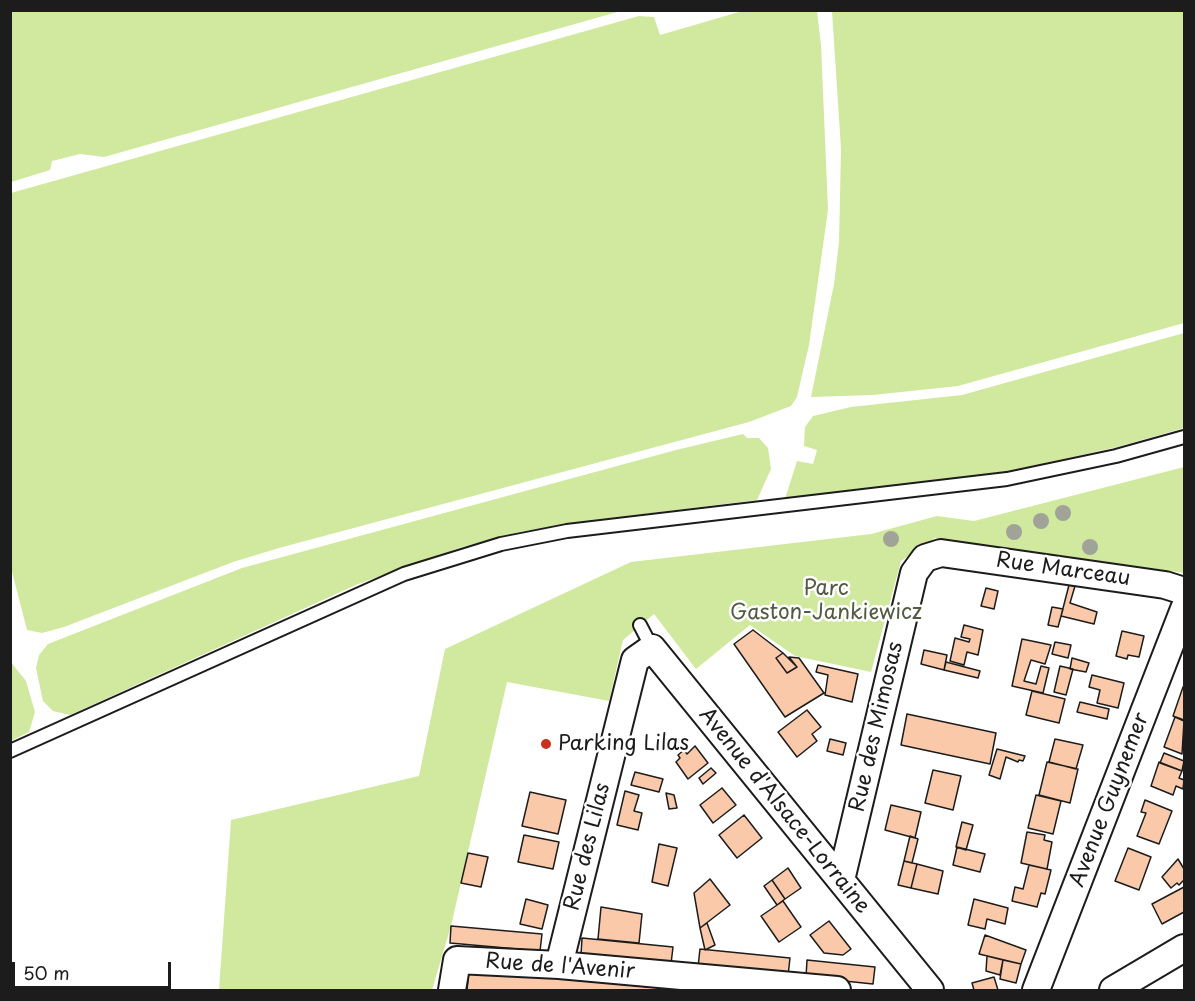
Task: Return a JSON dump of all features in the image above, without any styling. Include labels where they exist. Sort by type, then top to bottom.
[{"type":"street","name":"Rue Marceau","points":[[941,553],[1165,585],[1185,591]]},
{"type":"street","name":"Rue des Mimosas","points":[[841,880],[914,573],[925,558],[941,553]]},
{"type":"street","name":"Avenue Guynemer","points":[[1036,990],[1185,609]]},
{"type":"street","name":"Avenue d'Alsace-Lorraine","points":[[643,654],[841,880],[930,990]]},
{"type":"street","name":"Rue des Lilas","points":[[559,965],[643,654]]},
{"type":"street","points":[[1113,990],[1185,948]]},
{"type":"street","name":"Rue de l'Avenir","points":[[452,990],[457,960],[559,965],[837,990]]},
{"type":"lane","points":[[10,751],[404,574],[501,544],[567,531],[1007,479],[1116,456],[1185,437]]},
{"type":"lane","points":[[640,625],[643,654]]},
{"type":"green space","points":[[11,10],[621,11],[104,157],[80,154],[52,161],[50,170],[11,182]]},
{"type":"green space","points":[[746,10],[817,11],[821,45],[828,210],[809,345],[797,397],[791,406],[749,422],[279,548],[233,562],[64,627],[42,633],[27,630],[10,564],[11,193],[639,16],[654,17],[660,35]]},
{"type":"green space","points":[[832,11],[1184,11],[1184,323],[958,386],[873,395],[811,397],[834,284],[839,242],[841,149]]},
{"type":"green space","points":[[1184,333],[1184,428],[1117,447],[1009,471],[785,499],[797,461],[813,464],[817,450],[804,446],[805,427],[813,416],[851,407],[962,395]]},
{"type":"green space","points":[[743,434],[747,438],[759,438],[768,448],[771,469],[757,500],[588,521],[520,532],[462,547],[358,584],[70,715],[53,711],[43,701],[36,668],[39,655],[48,644],[242,568],[676,450]]},
{"type":"green space","name":"Parc Gaston-Jankiewicz","points":[[1184,467],[1184,573],[935,538],[901,561],[871,672],[795,656],[750,625],[696,669],[654,614],[623,640],[609,701],[507,682],[451,926],[432,990],[219,990],[231,820],[419,776],[445,649],[631,562],[871,534],[937,516],[974,521]]},
{"type":"green space","points":[[10,661],[26,681],[35,712],[29,732],[11,741]]},
{"type":"building","points":[[1069,585],[1075,586],[1070,603],[1097,612],[1094,624],[1061,616]]},
{"type":"building","points":[[986,588],[998,591],[994,609],[981,606]]},
{"type":"building","points":[[1052,607],[1063,609],[1058,627],[1048,625]]},
{"type":"building","points":[[964,625],[983,630],[978,655],[967,652],[964,665],[950,661],[955,638],[969,642],[970,639],[961,637]]},
{"type":"building","points":[[753,630],[783,653],[776,658],[787,673],[797,667],[789,657],[799,658],[824,693],[785,717],[734,644]]},
{"type":"building","points":[[1122,631],[1144,636],[1139,657],[1128,655],[1127,659],[1116,656]]},
{"type":"building","points":[[1022,639],[1051,645],[1045,664],[1031,660],[1024,681],[1036,684],[1041,666],[1049,668],[1043,693],[1012,686]]},
{"type":"building","points":[[1055,642],[1071,645],[1068,658],[1052,654]]},
{"type":"building","points":[[924,650],[947,655],[944,670],[921,664]]},
{"type":"building","points":[[783,653],[797,667],[787,673],[776,658]]},
{"type":"building","points":[[1072,658],[1089,663],[1086,672],[1070,669]]},
{"type":"building","points":[[946,662],[980,671],[978,678],[944,670]]},
{"type":"building","points":[[818,665],[858,674],[852,702],[825,695],[828,675],[816,672]]},
{"type":"building","points":[[1060,666],[1073,669],[1066,695],[1054,692]]},
{"type":"building","points":[[1092,675],[1124,683],[1118,708],[1097,703],[1100,690],[1089,687]]},
{"type":"building","points":[[1184,687],[1184,720],[1173,716]]},
{"type":"building","points":[[1032,691],[1065,699],[1059,723],[1026,715]]},
{"type":"building","points":[[1080,702],[1109,709],[1107,719],[1077,712]]},
{"type":"building","points":[[807,710],[821,727],[812,734],[817,741],[797,757],[778,732]]},
{"type":"building","points":[[907,714],[996,733],[990,764],[901,745]]},
{"type":"building","points":[[1175,717],[1184,721],[1182,754],[1164,747]]},
{"type":"building","points":[[830,739],[846,743],[843,755],[827,751]]},
{"type":"building","points":[[1055,739],[1083,745],[1076,769],[1049,762]]},
{"type":"building","points":[[695,746],[708,763],[688,779],[676,762],[680,758],[678,755],[684,750],[687,754]]},
{"type":"building","points":[[997,749],[1025,756],[1023,761],[1018,762],[1006,757],[1000,779],[989,775]]},
{"type":"building","points":[[1164,753],[1184,761],[1182,771],[1160,763]]},
{"type":"building","points":[[1047,762],[1078,769],[1070,803],[1039,795]]},
{"type":"building","points":[[1159,762],[1182,771],[1179,778],[1184,780],[1183,789],[1176,786],[1173,795],[1151,786]]},
{"type":"building","points":[[711,768],[716,773],[703,784],[699,778]]},
{"type":"building","points":[[933,770],[961,776],[953,810],[925,803]]},
{"type":"building","points":[[635,772],[663,779],[659,792],[631,785]]},
{"type":"building","points":[[722,788],[736,805],[713,823],[700,805]]},
{"type":"building","points":[[625,791],[639,795],[634,811],[642,813],[638,830],[617,825]]},
{"type":"building","points":[[530,792],[566,800],[558,834],[522,826]]},
{"type":"building","points":[[666,793],[674,795],[677,808],[669,809]]},
{"type":"building","points":[[1036,795],[1061,801],[1053,834],[1028,828]]},
{"type":"building","points":[[1145,800],[1172,811],[1159,844],[1137,836],[1146,813],[1141,812]]},
{"type":"building","points":[[891,805],[921,812],[915,838],[885,830]]},
{"type":"building","points":[[744,815],[762,838],[737,858],[719,835]]},
{"type":"building","points":[[962,822],[973,825],[966,850],[956,847]]},
{"type":"building","points":[[1027,832],[1045,835],[1044,840],[1052,842],[1047,869],[1021,863]]},
{"type":"building","points":[[524,835],[559,842],[553,869],[518,862]]},
{"type":"building","points":[[910,836],[918,839],[912,863],[904,861]]},
{"type":"building","points":[[659,844],[677,848],[668,886],[652,882]]},
{"type":"building","points":[[957,847],[985,854],[980,872],[953,865]]},
{"type":"building","points":[[1128,848],[1151,857],[1139,890],[1115,881]]},
{"type":"building","points":[[468,853],[488,857],[481,887],[461,883]]},
{"type":"building","points":[[1178,859],[1184,869],[1184,880],[1171,888],[1162,877]]},
{"type":"building","points":[[904,861],[917,864],[911,888],[898,885]]},
{"type":"building","points":[[917,864],[943,871],[938,894],[911,888]]},
{"type":"building","points":[[1029,865],[1051,870],[1045,894],[1041,893],[1037,907],[1012,901],[1015,887],[1023,889]]},
{"type":"building","points":[[788,868],[801,888],[785,899],[772,880]]},
{"type":"building","points":[[710,879],[730,905],[700,928],[694,893]]},
{"type":"building","points":[[772,880],[785,899],[777,905],[764,886]]},
{"type":"building","points":[[1184,887],[1184,912],[1162,924],[1152,904]]},
{"type":"building","points":[[526,899],[548,905],[542,929],[520,924]]},
{"type":"building","points":[[974,899],[1008,908],[1005,924],[987,919],[985,929],[968,925]]},
{"type":"building","points":[[783,901],[801,927],[779,942],[761,916]]},
{"type":"building","points":[[601,907],[642,914],[639,943],[598,939]]},
{"type":"building","points":[[829,921],[851,949],[843,955],[824,953],[810,935]]},
{"type":"building","points":[[707,923],[715,945],[705,950],[700,928]]},
{"type":"building","points":[[451,926],[542,934],[540,951],[450,943]]},
{"type":"building","points":[[985,935],[1026,950],[1021,964],[979,954]]},
{"type":"building","points":[[582,938],[673,947],[671,964],[581,955]]},
{"type":"building","points":[[700,949],[790,958],[788,976],[698,967]]},
{"type":"building","points":[[987,956],[1003,960],[1000,975],[986,971]]},
{"type":"building","points":[[807,960],[875,967],[873,984],[806,977]]},
{"type":"building","points":[[1003,960],[1021,964],[1016,983],[1000,979]]},
{"type":"building","points":[[469,970],[682,990],[467,990]]},
{"type":"building","points":[[994,977],[998,990],[974,990],[972,983]]},
{"type":"place","name":"Parking Lilas","points":[[546,744]]}]
